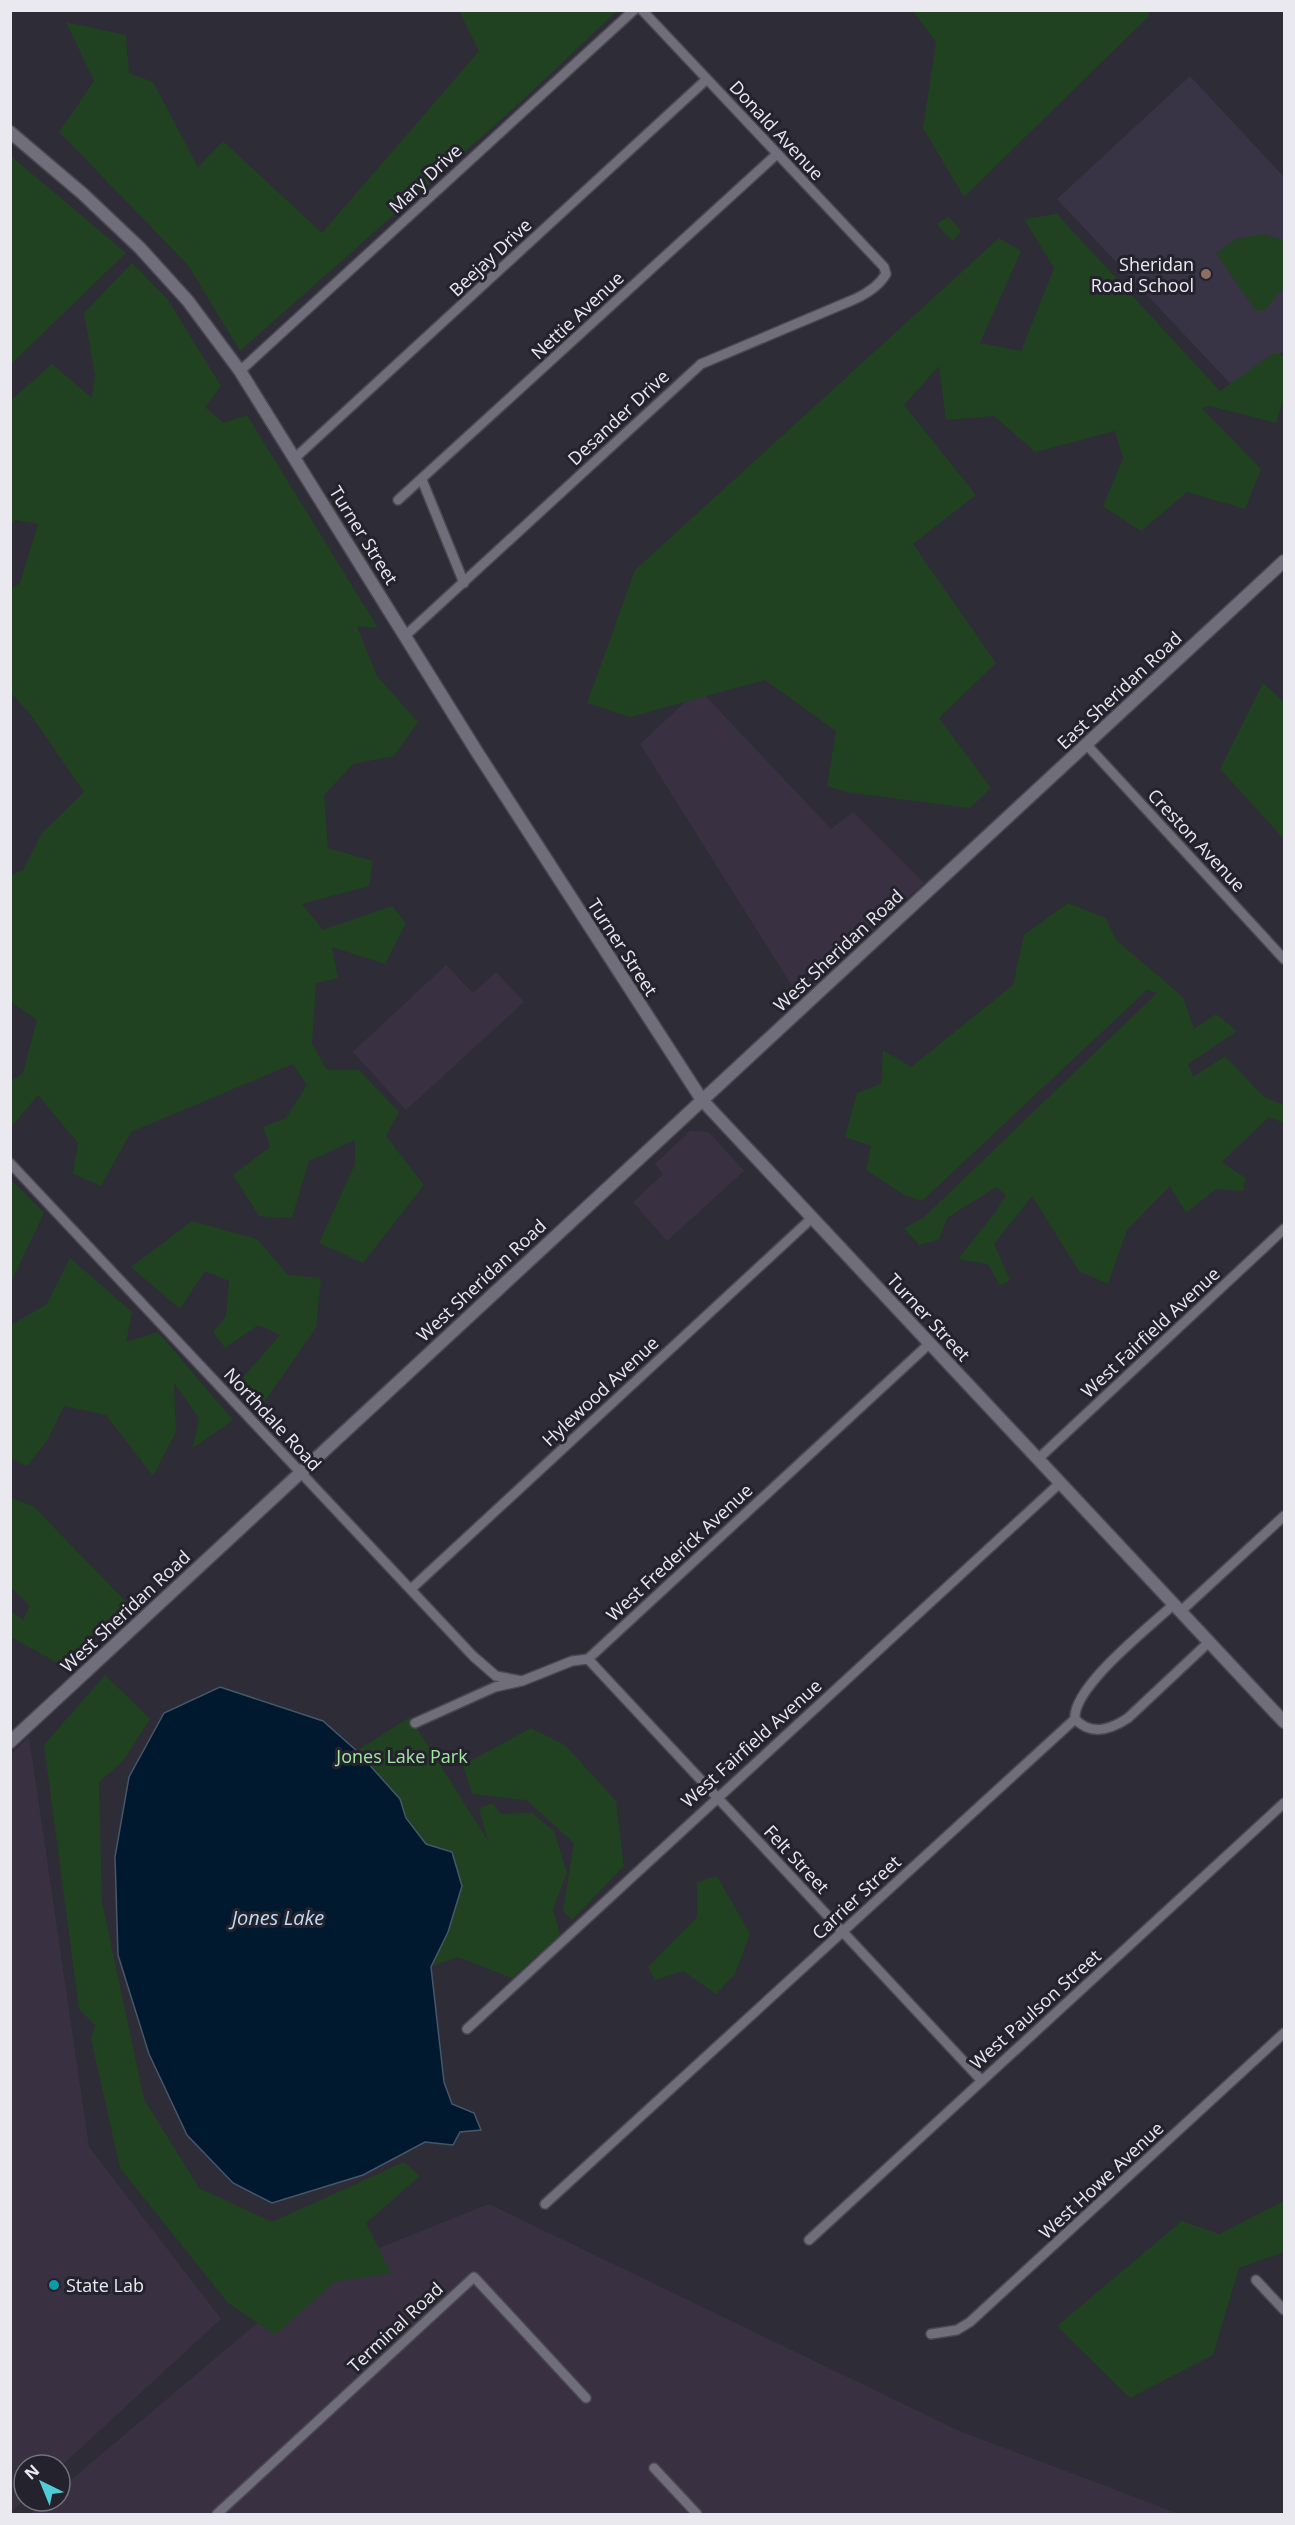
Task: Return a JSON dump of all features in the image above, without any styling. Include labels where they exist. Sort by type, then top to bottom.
[{"type":"street","name":"Mary Drive","points":[[240,371],[634,10]]},
{"type":"street","name":"Donald Avenue","points":[[642,10],[884,267],[886,274]]},
{"type":"street","name":"Beejay Drive","points":[[295,458],[707,79]]},
{"type":"street","name":"Turner Street","points":[[10,132],[83,194],[140,248],[188,301],[240,371],[507,799],[702,1100],[1284,1722]]},
{"type":"street","name":"Nettie Avenue","points":[[398,500],[777,154]]},
{"type":"street","name":"Desander Drive","points":[[406,635],[701,364],[855,299],[882,281],[886,274]]},
{"type":"street","points":[[422,480],[464,583]]},
{"type":"street","name":"East Sheridan Road","points":[[977,845],[1284,561]]},
{"type":"street","name":"Creston Avenue","points":[[1086,744],[1284,959]]},
{"type":"street","name":"West Sheridan Road","points":[[10,1742],[977,845]]},
{"type":"street","name":"Northdale Road","points":[[10,1163],[484,1667],[496,1676],[522,1681]]},
{"type":"street","name":"Hylewood Avenue","points":[[411,1589],[812,1218]]},
{"type":"street","name":"West Fairfield Avenue","points":[[1038,1459],[1284,1229]]},
{"type":"street","name":"West Frederick Avenue","points":[[415,1723],[495,1687],[522,1681],[572,1661],[588,1659],[929,1344]]},
{"type":"street","name":"West Fairfield Avenue","points":[[467,2029],[716,1797],[1060,1483]]},
{"type":"street","name":"Carrier Street","points":[[545,2204],[1075,1719],[1074,1711],[1081,1696],[1094,1679],[1284,1516]]},
{"type":"street","points":[[1075,1719],[1092,1730],[1116,1726],[1128,1718],[1209,1641]]},
{"type":"street","name":"Felt Street","points":[[588,1659],[982,2080]]},
{"type":"street","name":"West Paulson Street","points":[[809,2240],[1284,1803]]},
{"type":"street","name":"West Howe Avenue","points":[[930,2334],[957,2330],[970,2322],[1284,2033]]},
{"type":"street","name":"Terminal Road","points":[[217,2514],[474,2277],[586,2398]]},
{"type":"street","points":[[1256,2280],[1284,2310]]},
{"type":"street","points":[[654,2469],[697,2514]]},
{"type":"shaded area","name":"Sheridan Road School","points":[[1190,76],[1284,177],[1284,350],[1239,393],[1057,199]]},
{"type":"shaded area","points":[[699,689],[831,829],[853,812],[924,883],[801,997],[640,744]]},
{"type":"shaded area","points":[[446,965],[473,993],[496,972],[524,1002],[406,1110],[353,1052]]},
{"type":"shaded area","points":[[690,1131],[709,1132],[744,1171],[667,1241],[633,1202],[663,1174],[655,1164]]},
{"type":"shaded area","points":[[29,1737],[89,2147],[221,2319],[72,2456],[72,2453],[12,2453],[11,2512],[10,1755]]},
{"type":"shaded area","points":[[489,2204],[957,2430],[1179,2514],[30,2514],[72,2513],[72,2479],[317,2273]]},
{"type":"green space","points":[[1146,10],[1150,15],[964,197],[923,128],[936,42],[913,11]]},
{"type":"green space","points":[[459,11],[617,11],[514,108],[240,351],[188,265],[59,132],[94,81],[66,22],[126,35],[129,73],[153,82],[198,167],[223,141],[322,233],[479,51]]},
{"type":"green space","points":[[11,156],[126,253],[11,364]]},
{"type":"green space","points":[[1057,214],[1220,391],[1275,352],[1284,356],[1284,398],[1276,423],[1210,406],[1202,408],[1261,469],[1245,509],[1187,492],[1141,531],[1103,506],[1123,458],[1115,431],[1035,452],[994,416],[946,420],[939,366],[904,405],[976,495],[913,544],[996,663],[939,718],[991,788],[970,808],[847,792],[827,786],[836,731],[765,680],[630,717],[587,703],[635,570],[999,238],[1021,251],[980,343],[1021,351],[1054,268],[1024,219]]},
{"type":"green space","points":[[947,217],[961,231],[953,241],[938,226],[938,223]]},
{"type":"green space","points":[[1263,234],[1284,240],[1284,287],[1264,311],[1255,310],[1216,253],[1236,239]]},
{"type":"green space","points":[[132,263],[168,300],[221,386],[205,407],[223,423],[247,415],[378,628],[357,626],[377,676],[418,722],[394,756],[353,764],[324,795],[328,848],[373,861],[369,886],[302,904],[323,930],[392,906],[406,923],[385,964],[332,947],[338,978],[316,983],[312,1044],[327,1070],[359,1070],[399,1112],[386,1136],[424,1185],[363,1263],[319,1243],[355,1164],[355,1140],[309,1161],[292,1218],[259,1216],[233,1175],[270,1147],[263,1127],[286,1118],[307,1085],[293,1064],[131,1132],[101,1186],[73,1174],[78,1143],[38,1095],[13,1125],[11,1123],[11,1081],[23,1073],[37,1020],[11,1002],[11,875],[23,870],[42,833],[84,792],[30,714],[11,693],[11,589],[20,583],[38,524],[15,520],[11,524],[11,400],[52,364],[92,398],[95,376],[84,313]]},
{"type":"green space","points":[[1263,683],[1284,702],[1284,839],[1220,769]]},
{"type":"green space","points":[[1068,903],[1106,918],[1116,940],[1183,997],[1194,1029],[1216,1014],[1237,1031],[1188,1064],[1193,1077],[1225,1056],[1264,1097],[1284,1105],[1284,1123],[1269,1117],[1222,1162],[1246,1178],[1243,1191],[1216,1189],[1186,1213],[1170,1186],[1127,1230],[1108,1284],[1079,1271],[1032,1196],[994,1244],[1010,1280],[1000,1286],[988,1264],[958,1259],[1006,1195],[996,1187],[947,1218],[939,1239],[919,1245],[904,1228],[923,1218],[1157,993],[1147,990],[922,1201],[904,1195],[866,1170],[871,1146],[845,1137],[857,1093],[881,1084],[883,1050],[911,1067],[1013,985],[1024,935]]},
{"type":"green space","points":[[11,1180],[44,1213],[10,1282]]},
{"type":"green space","points":[[192,1221],[257,1239],[288,1275],[321,1278],[316,1328],[264,1402],[239,1382],[280,1335],[258,1325],[225,1348],[213,1332],[226,1316],[229,1281],[205,1271],[180,1309],[131,1267]]},
{"type":"green space","points":[[70,1258],[132,1312],[126,1342],[158,1332],[233,1420],[193,1448],[199,1418],[174,1383],[176,1432],[153,1476],[106,1415],[64,1406],[48,1439],[27,1466],[11,1458],[11,1325],[47,1304]]},
{"type":"green space","points":[[11,1498],[33,1506],[131,1607],[63,1666],[11,1637],[11,1611],[23,1620],[30,1606],[11,1587]]},
{"type":"green space","points":[[105,1675],[150,1719],[123,1761],[99,1782],[102,1902],[144,2099],[199,2188],[272,2222],[404,2162],[420,2176],[366,2223],[391,2273],[334,2282],[275,2335],[228,2303],[120,2168],[91,2039],[95,2025],[79,2009],[44,1745]]},
{"type":"green space","name":"Jones Lake Park","points":[[410,1717],[488,1841],[479,1809],[492,1803],[501,1814],[532,1813],[554,1831],[567,1873],[553,1909],[560,1935],[512,1978],[458,1957],[431,1966],[448,1932],[462,1886],[452,1852],[426,1843],[407,1818],[400,1798],[358,1750]]},
{"type":"green space","points":[[531,1728],[565,1745],[616,1801],[624,1866],[572,1920],[563,1911],[574,1843],[526,1800],[472,1794],[463,1765]]},
{"type":"green space","points":[[717,1876],[750,1934],[735,1974],[716,1994],[683,1971],[655,1980],[648,1967],[697,1917],[697,1882]]},
{"type":"green space","points":[[1284,2201],[1284,2252],[1239,2268],[1213,2355],[1130,2398],[1057,2326],[1182,2221],[1219,2234]]},
{"type":"water","name":"Jones Lake","points":[[220,1687],[323,1721],[358,1752],[400,1799],[406,1818],[426,1844],[452,1852],[462,1886],[448,1932],[431,1967],[444,2082],[452,2104],[474,2113],[481,2130],[460,2132],[453,2145],[425,2142],[363,2175],[272,2203],[233,2183],[187,2135],[149,2054],[118,1955],[115,1857],[129,1777],[164,1713]]},
{"type":"place","name":"Sheridan Road School","points":[[1206,274]]},
{"type":"place","name":"State Lab","points":[[54,2285]]}]
